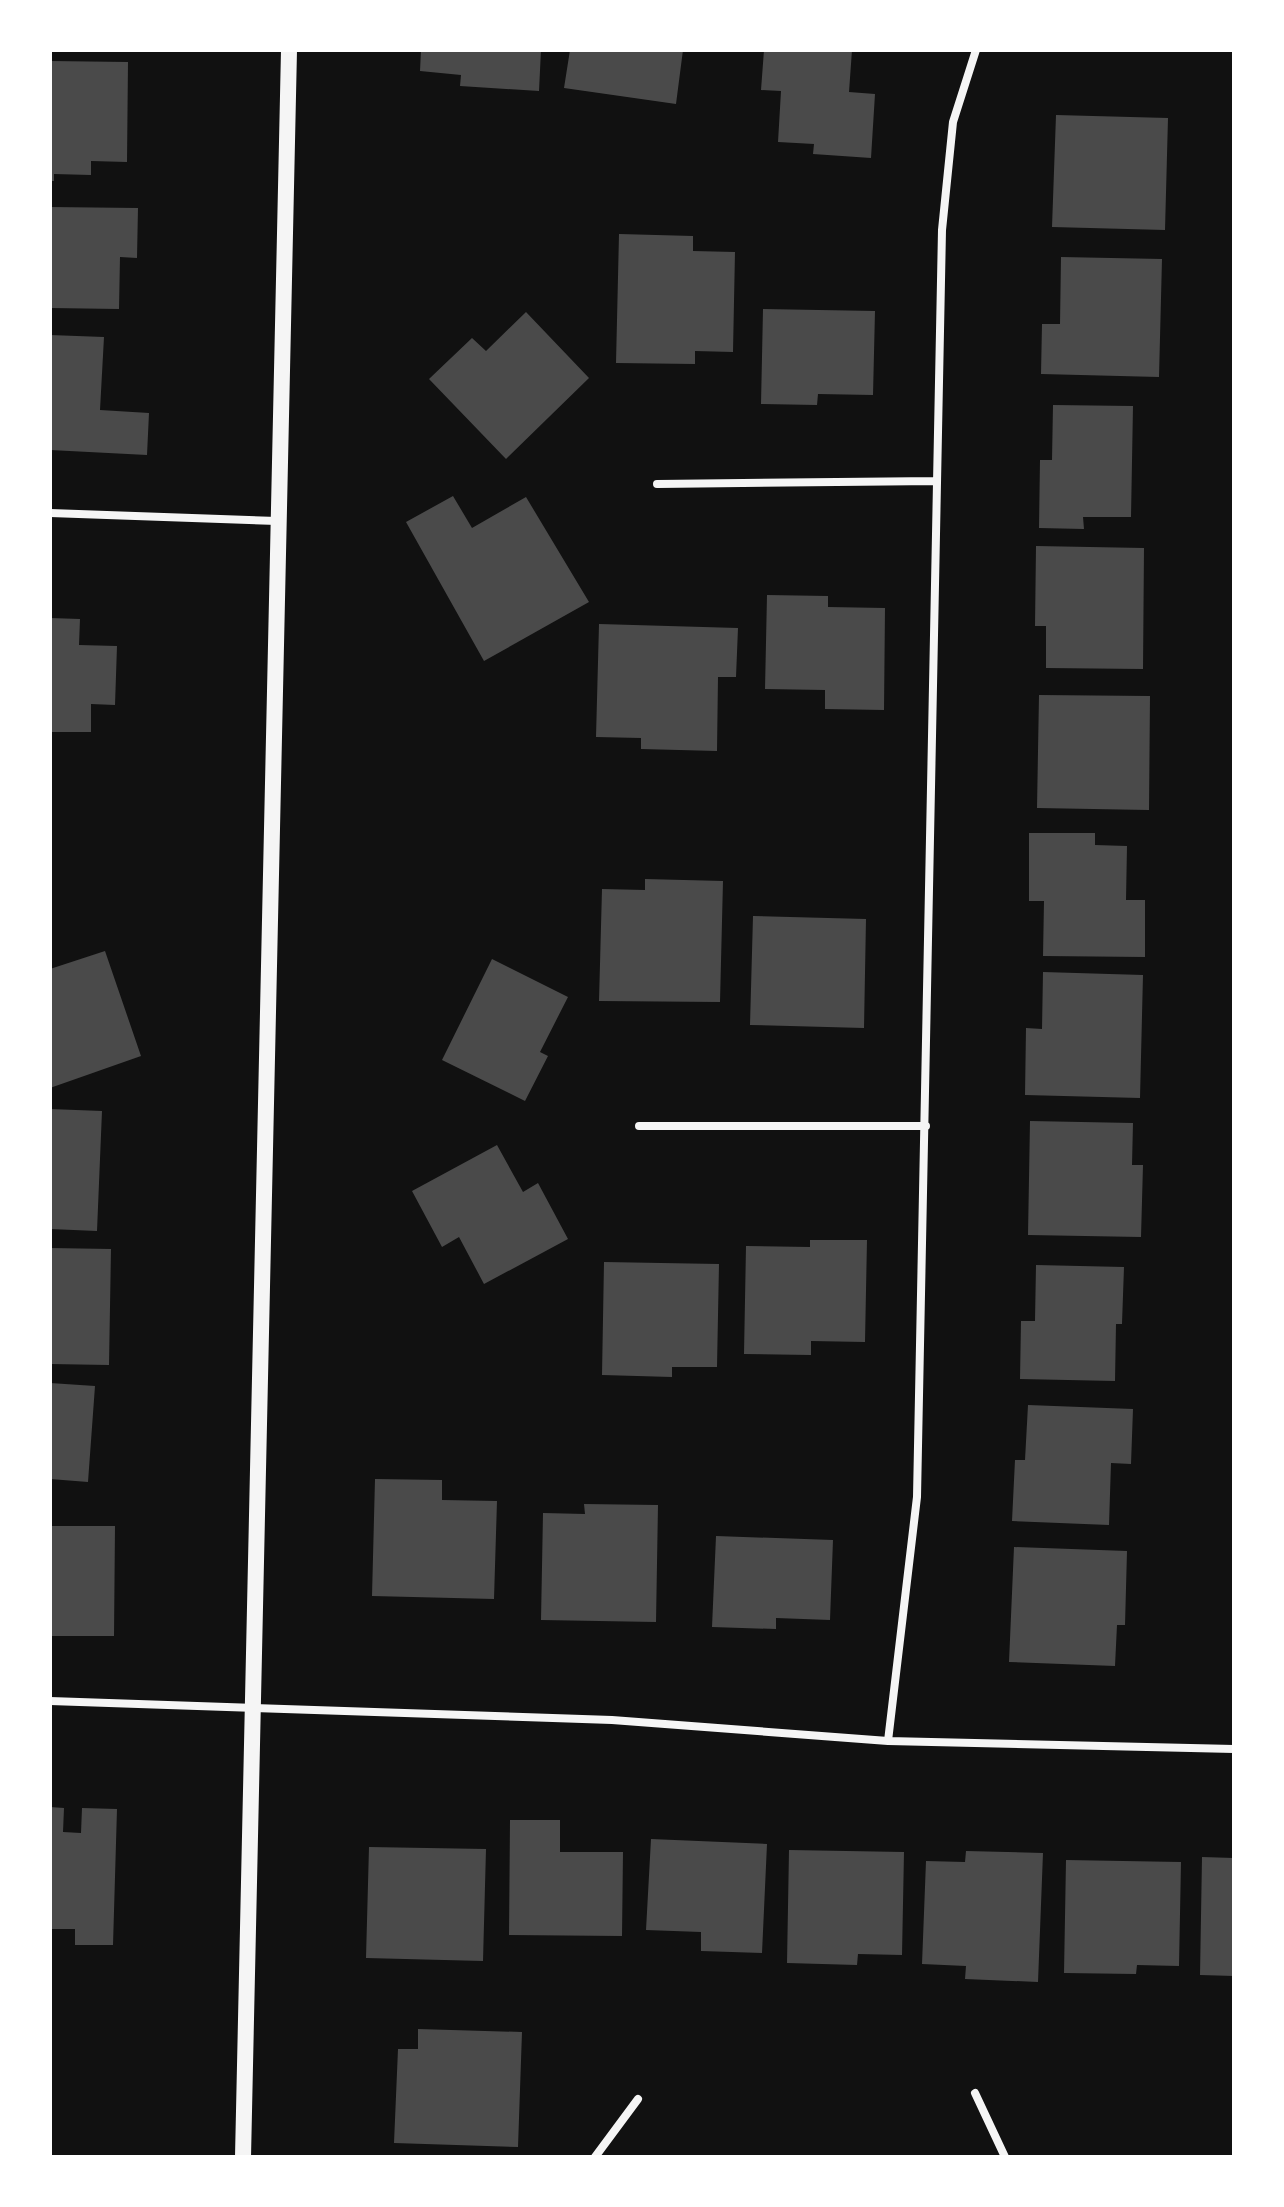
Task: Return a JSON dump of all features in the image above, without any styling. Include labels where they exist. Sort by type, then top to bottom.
[{"type":"main road","points":[[243,2157],[289,50]]},
{"type":"street","points":[[888,1741],[917,1497],[942,230],[953,122],[976,50]]},
{"type":"street","points":[[657,484],[936,481]]},
{"type":"street","points":[[50,513],[277,521]]},
{"type":"street","points":[[639,1126],[926,1126]]},
{"type":"street","points":[[50,1701],[612,1720],[888,1741],[1234,1749]]},
{"type":"street","points":[[975,2093],[1005,2157]]},
{"type":"street","points":[[595,2157],[638,2099]]},
{"type":"building","points":[[421,50],[541,50],[539,91],[460,86],[461,75],[420,71]]},
{"type":"building","points":[[570,50],[683,50],[676,104],[564,88]]},
{"type":"building","points":[[764,50],[852,50],[849,92],[875,94],[871,158],[813,154],[814,144],[778,142],[781,91],[761,90]]},
{"type":"building","points":[[50,61],[128,62],[127,162],[91,161],[91,175],[54,174],[54,181],[50,181]]},
{"type":"building","points":[[1056,115],[1168,118],[1165,230],[1052,227]]},
{"type":"building","points":[[50,207],[138,208],[137,258],[120,257],[119,309],[50,308]]},
{"type":"building","points":[[619,234],[693,236],[693,251],[735,252],[733,352],[695,351],[695,364],[616,363]]},
{"type":"building","points":[[1061,257],[1162,259],[1159,377],[1041,374],[1042,324],[1060,324]]},
{"type":"building","points":[[763,309],[875,311],[873,395],[818,394],[817,405],[761,404]]},
{"type":"building","points":[[526,312],[589,378],[506,459],[429,379],[472,338],[486,351]]},
{"type":"building","points":[[50,335],[104,337],[100,410],[149,413],[147,455],[50,450]]},
{"type":"building","points":[[1053,405],[1133,406],[1131,517],[1083,517],[1084,529],[1039,528],[1040,460],[1052,460]]},
{"type":"building","points":[[453,496],[472,528],[526,497],[589,602],[484,661],[406,522]]},
{"type":"building","points":[[1036,546],[1144,548],[1143,669],[1046,668],[1046,626],[1035,626]]},
{"type":"building","points":[[767,595],[828,596],[828,607],[885,608],[884,710],[825,709],[825,690],[765,689]]},
{"type":"building","points":[[50,618],[80,619],[79,645],[117,646],[115,705],[91,704],[91,732],[50,732]]},
{"type":"building","points":[[599,624],[738,628],[736,677],[718,677],[717,751],[641,749],[641,738],[596,737]]},
{"type":"building","points":[[1039,695],[1150,696],[1149,810],[1037,808]]},
{"type":"building","points":[[1029,833],[1095,833],[1095,845],[1127,846],[1126,900],[1145,900],[1145,957],[1043,956],[1044,901],[1029,901]]},
{"type":"building","points":[[645,879],[723,881],[720,1002],[599,1001],[602,889],[645,890]]},
{"type":"building","points":[[753,916],[866,919],[864,1028],[750,1025]]},
{"type":"building","points":[[105,951],[141,1056],[50,1088],[50,969]]},
{"type":"building","points":[[492,959],[568,997],[540,1052],[548,1056],[525,1101],[442,1060]]},
{"type":"building","points":[[1043,972],[1143,975],[1140,1098],[1025,1095],[1026,1028],[1042,1029]]},
{"type":"building","points":[[50,1109],[102,1111],[97,1231],[50,1229]]},
{"type":"building","points":[[1030,1121],[1133,1123],[1132,1165],[1143,1165],[1141,1237],[1028,1235]]},
{"type":"building","points":[[497,1145],[523,1192],[538,1183],[568,1239],[484,1284],[459,1237],[442,1247],[412,1191]]},
{"type":"building","points":[[810,1240],[867,1240],[865,1342],[811,1341],[811,1355],[744,1354],[746,1246],[810,1247]]},
{"type":"building","points":[[50,1248],[111,1249],[109,1365],[50,1364]]},
{"type":"building","points":[[604,1262],[719,1264],[717,1367],[672,1367],[672,1377],[602,1375]]},
{"type":"building","points":[[1036,1265],[1124,1267],[1122,1324],[1116,1324],[1115,1381],[1020,1379],[1021,1321],[1035,1321]]},
{"type":"building","points":[[50,1383],[95,1386],[88,1482],[50,1479]]},
{"type":"building","points":[[1028,1405],[1133,1409],[1131,1464],[1111,1463],[1109,1525],[1012,1521],[1015,1460],[1025,1460]]},
{"type":"building","points":[[375,1479],[442,1480],[442,1500],[497,1501],[494,1599],[372,1596]]},
{"type":"building","points":[[584,1504],[658,1505],[656,1622],[541,1620],[543,1513],[585,1514]]},
{"type":"building","points":[[50,1526],[115,1526],[114,1636],[50,1636]]},
{"type":"building","points":[[716,1536],[833,1540],[830,1620],[776,1618],[776,1629],[712,1627]]},
{"type":"building","points":[[1014,1547],[1127,1551],[1125,1625],[1117,1625],[1115,1666],[1009,1662]]},
{"type":"building","points":[[50,1807],[64,1808],[63,1832],[81,1833],[82,1808],[117,1809],[113,1945],[75,1945],[75,1929],[50,1929]]},
{"type":"building","points":[[510,1820],[560,1820],[560,1852],[623,1852],[622,1936],[509,1935]]},
{"type":"building","points":[[651,1839],[767,1844],[762,1953],[701,1951],[701,1932],[646,1930]]},
{"type":"building","points":[[369,1847],[486,1849],[483,1961],[366,1958]]},
{"type":"building","points":[[789,1850],[904,1852],[902,1955],[858,1954],[857,1965],[787,1963]]},
{"type":"building","points":[[966,1851],[1043,1853],[1038,1982],[965,1979],[966,1966],[922,1964],[926,1861],[965,1862]]},
{"type":"building","points":[[1202,1857],[1234,1858],[1234,1976],[1200,1975]]},
{"type":"building","points":[[1066,1860],[1181,1862],[1179,1966],[1137,1965],[1136,1974],[1064,1973]]},
{"type":"building","points":[[418,2029],[522,2032],[518,2147],[394,2143],[398,2049],[418,2049]]}]
